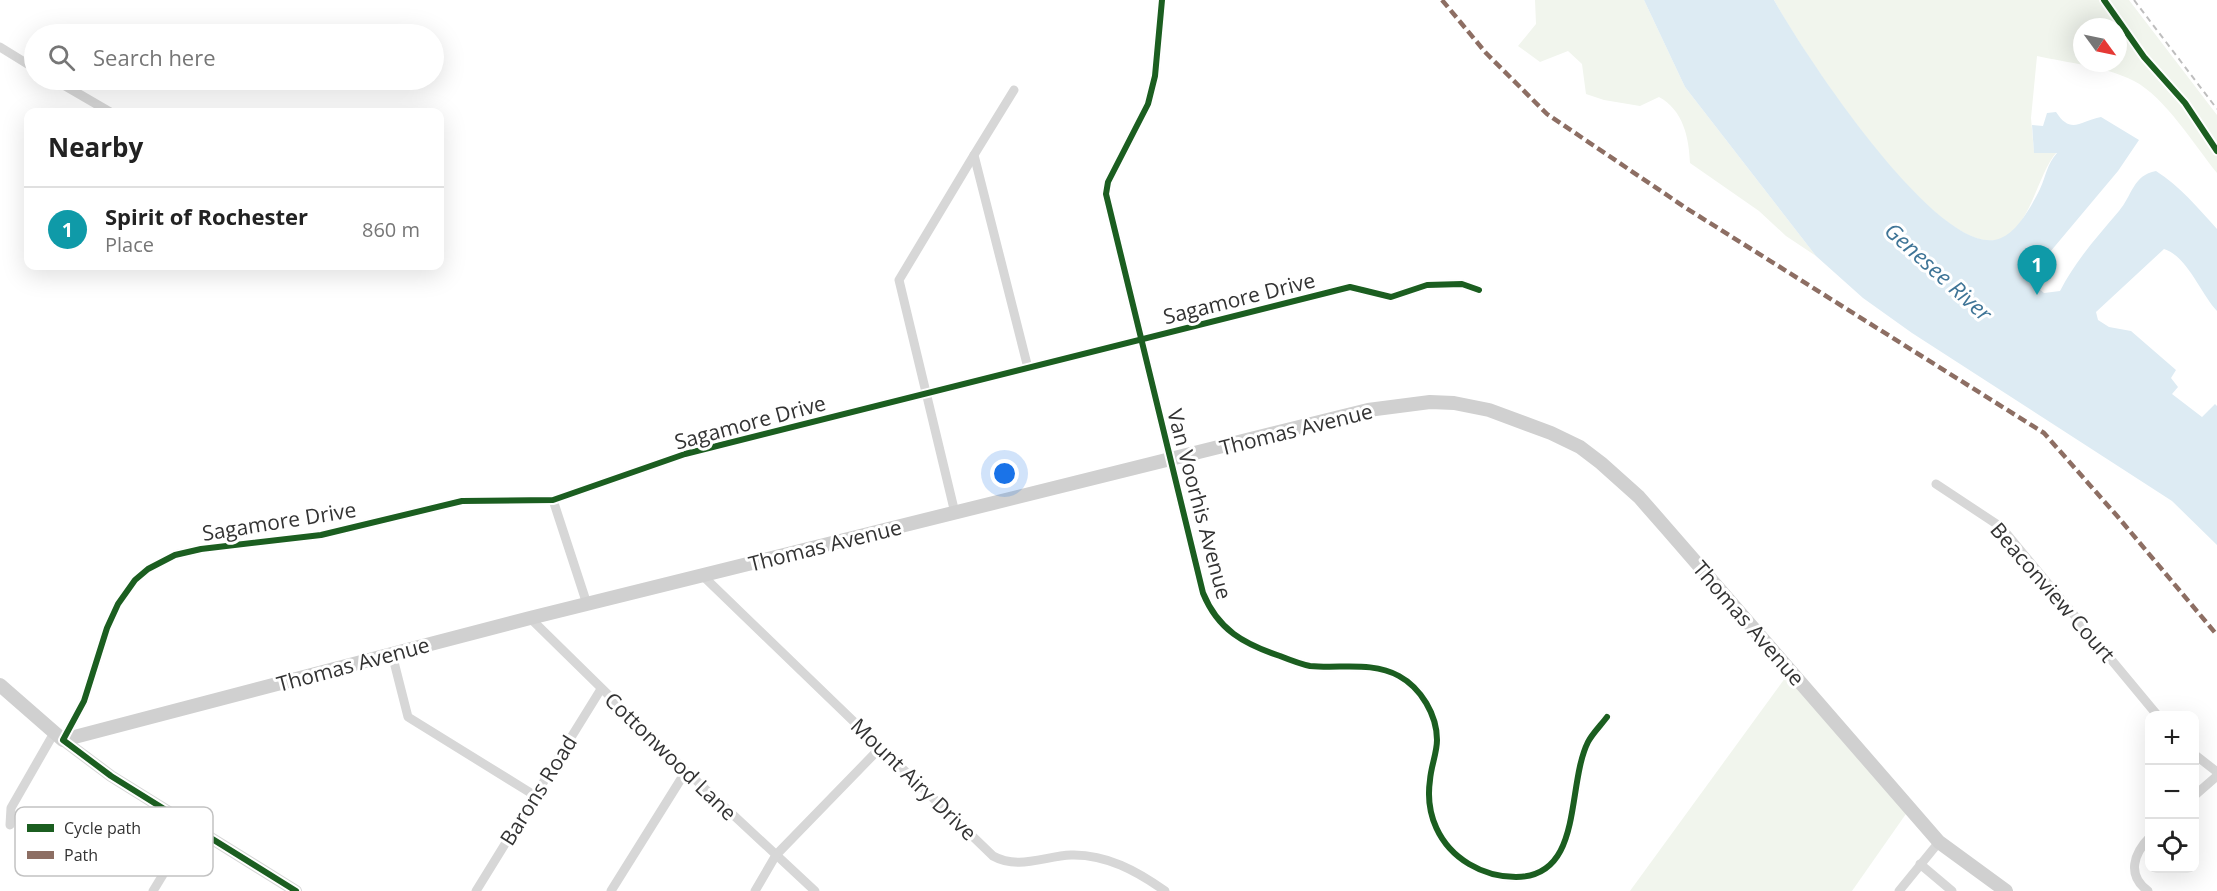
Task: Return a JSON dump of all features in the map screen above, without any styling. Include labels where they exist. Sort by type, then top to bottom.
[{"type":"main road","name":"Thomas Avenue","points":[[58,736],[1402,403],[1454,403],[1516,418],[1551,433],[1587,452],[1640,497],[1939,842],[2006,891]]},
{"type":"main road","points":[[0,685],[58,736]]},
{"type":"street","name":"Van Voorhis Avenue","points":[[1162,0],[1155,75],[1148,104],[1108,182],[1106,194],[1203,593],[1212,613],[1226,629],[1248,644],[1301,664],[1374,668],[1387,671],[1407,682],[1424,699],[1436,726],[1437,740],[1428,793],[1433,821],[1444,844],[1473,867],[1496,875],[1521,877],[1542,872],[1555,863],[1564,842],[1588,742],[1607,717]]},
{"type":"street","points":[[0,47],[24,62]]},
{"type":"street","points":[[72,90],[103,108]]},
{"type":"street","points":[[955,513],[899,280],[1014,90]]},
{"type":"street","points":[[974,155],[1028,368]]},
{"type":"street","name":"Sagamore Drive","points":[[10,825],[11,808],[84,701],[107,628],[118,604],[135,580],[162,561],[201,549],[321,535],[462,501],[553,500],[685,454],[1350,287],[1391,297],[1427,285],[1462,284],[1479,290]]},
{"type":"street","name":"Beaconview Court","points":[[1936,484],[2001,526],[2154,711]]},
{"type":"street","points":[[553,500],[587,604]]},
{"type":"street","name":"Mount Airy Drive","points":[[703,576],[986,851],[1000,860],[1016,863],[1070,855],[1089,856],[1137,872],[1165,891]]},
{"type":"street","name":"Cottonwood Lane","points":[[530,618],[686,771],[815,891]]},
{"type":"street","points":[[392,654],[408,717],[534,795]]},
{"type":"street","name":"Barons Road","points":[[476,891],[601,689]]},
{"type":"street","points":[[58,736],[111,776],[160,807]]},
{"type":"street","points":[[754,891],[776,855],[881,747]]},
{"type":"street","points":[[2199,758],[2217,774],[2199,791]]},
{"type":"street","points":[[611,891],[686,771]]},
{"type":"street","points":[[213,840],[296,891]]},
{"type":"street","points":[[1899,891],[1939,842]]},
{"type":"street","points":[[2145,843],[2136,854],[2134,863],[2136,879],[2148,891]]},
{"type":"street","points":[[1920,864],[1952,891]]},
{"type":"street","points":[[153,891],[162,876]]},
{"type":"shaded area","points":[[1535,0],[1644,0],[1685,87],[1816,256],[1786,236],[1759,211],[1690,163],[1683,125],[1674,109],[1659,97],[1640,106],[1604,100],[1586,94],[1582,64],[1568,51],[1540,62],[1518,46],[1536,24]]},
{"type":"shaded area","points":[[1774,0],[2129,0],[2217,115],[2217,173],[2157,98],[2134,81],[2111,72],[2127,72],[2127,18],[2073,18],[2073,63],[2037,56],[2031,118],[2034,152],[2057,152],[2025,215],[2008,235],[1997,240],[1970,236],[1939,215],[1906,183],[1872,144],[1811,61]]},
{"type":"shaded area","points":[[1788,674],[1908,811],[1852,891],[1630,891]]},
{"type":"water","name":"Genesee River","points":[[1644,0],[1774,0],[1788,25],[1841,103],[1874,146],[1909,187],[1944,219],[1975,237],[2001,238],[2007,235],[2019,224],[2033,202],[2057,153],[2034,153],[2032,125],[2043,126],[2047,113],[2056,112],[2061,119],[2071,125],[2101,117],[2139,140],[2118,171],[2045,258],[2024,276],[2044,293],[2060,291],[2080,259],[2123,205],[2138,181],[2148,173],[2156,171],[2181,190],[2217,229],[2217,311],[2187,267],[2180,259],[2164,249],[2096,312],[2098,320],[2109,327],[2131,331],[2176,370],[2171,378],[2178,387],[2172,394],[2202,417],[2215,404],[2217,406],[2217,545],[2172,501],[1912,333],[1863,298],[1816,256],[1685,87]]},
{"type":"railway","points":[[2134,0],[2217,109]]},
{"type":"marked path","points":[[1442,0],[1486,53],[1547,114],[1686,208],[2044,433],[2217,635]]},
{"type":"cycle path","points":[[1162,0],[1155,76],[1148,104],[1108,182],[1106,194],[1203,593],[1209,606],[1224,626],[1244,641],[1295,662],[1321,667],[1367,667],[1389,671],[1407,681],[1426,703],[1436,731],[1437,745],[1429,793],[1436,828],[1459,857],[1492,874],[1516,877],[1538,873],[1553,862],[1563,846],[1569,826],[1581,760],[1588,742],[1607,717]]},
{"type":"cycle path","points":[[2104,0],[2144,57],[2185,103],[2217,151]]},
{"type":"cycle path","points":[[161,807],[111,776],[63,740],[84,701],[107,628],[118,604],[135,580],[148,569],[175,555],[201,549],[321,535],[462,501],[553,500],[685,454],[1350,287],[1391,297],[1427,285],[1462,284],[1479,290]]},
{"type":"cycle path","points":[[213,839],[296,891]]},
{"type":"place","name":"Spirit of Rochester","points":[[2037,295]]}]
